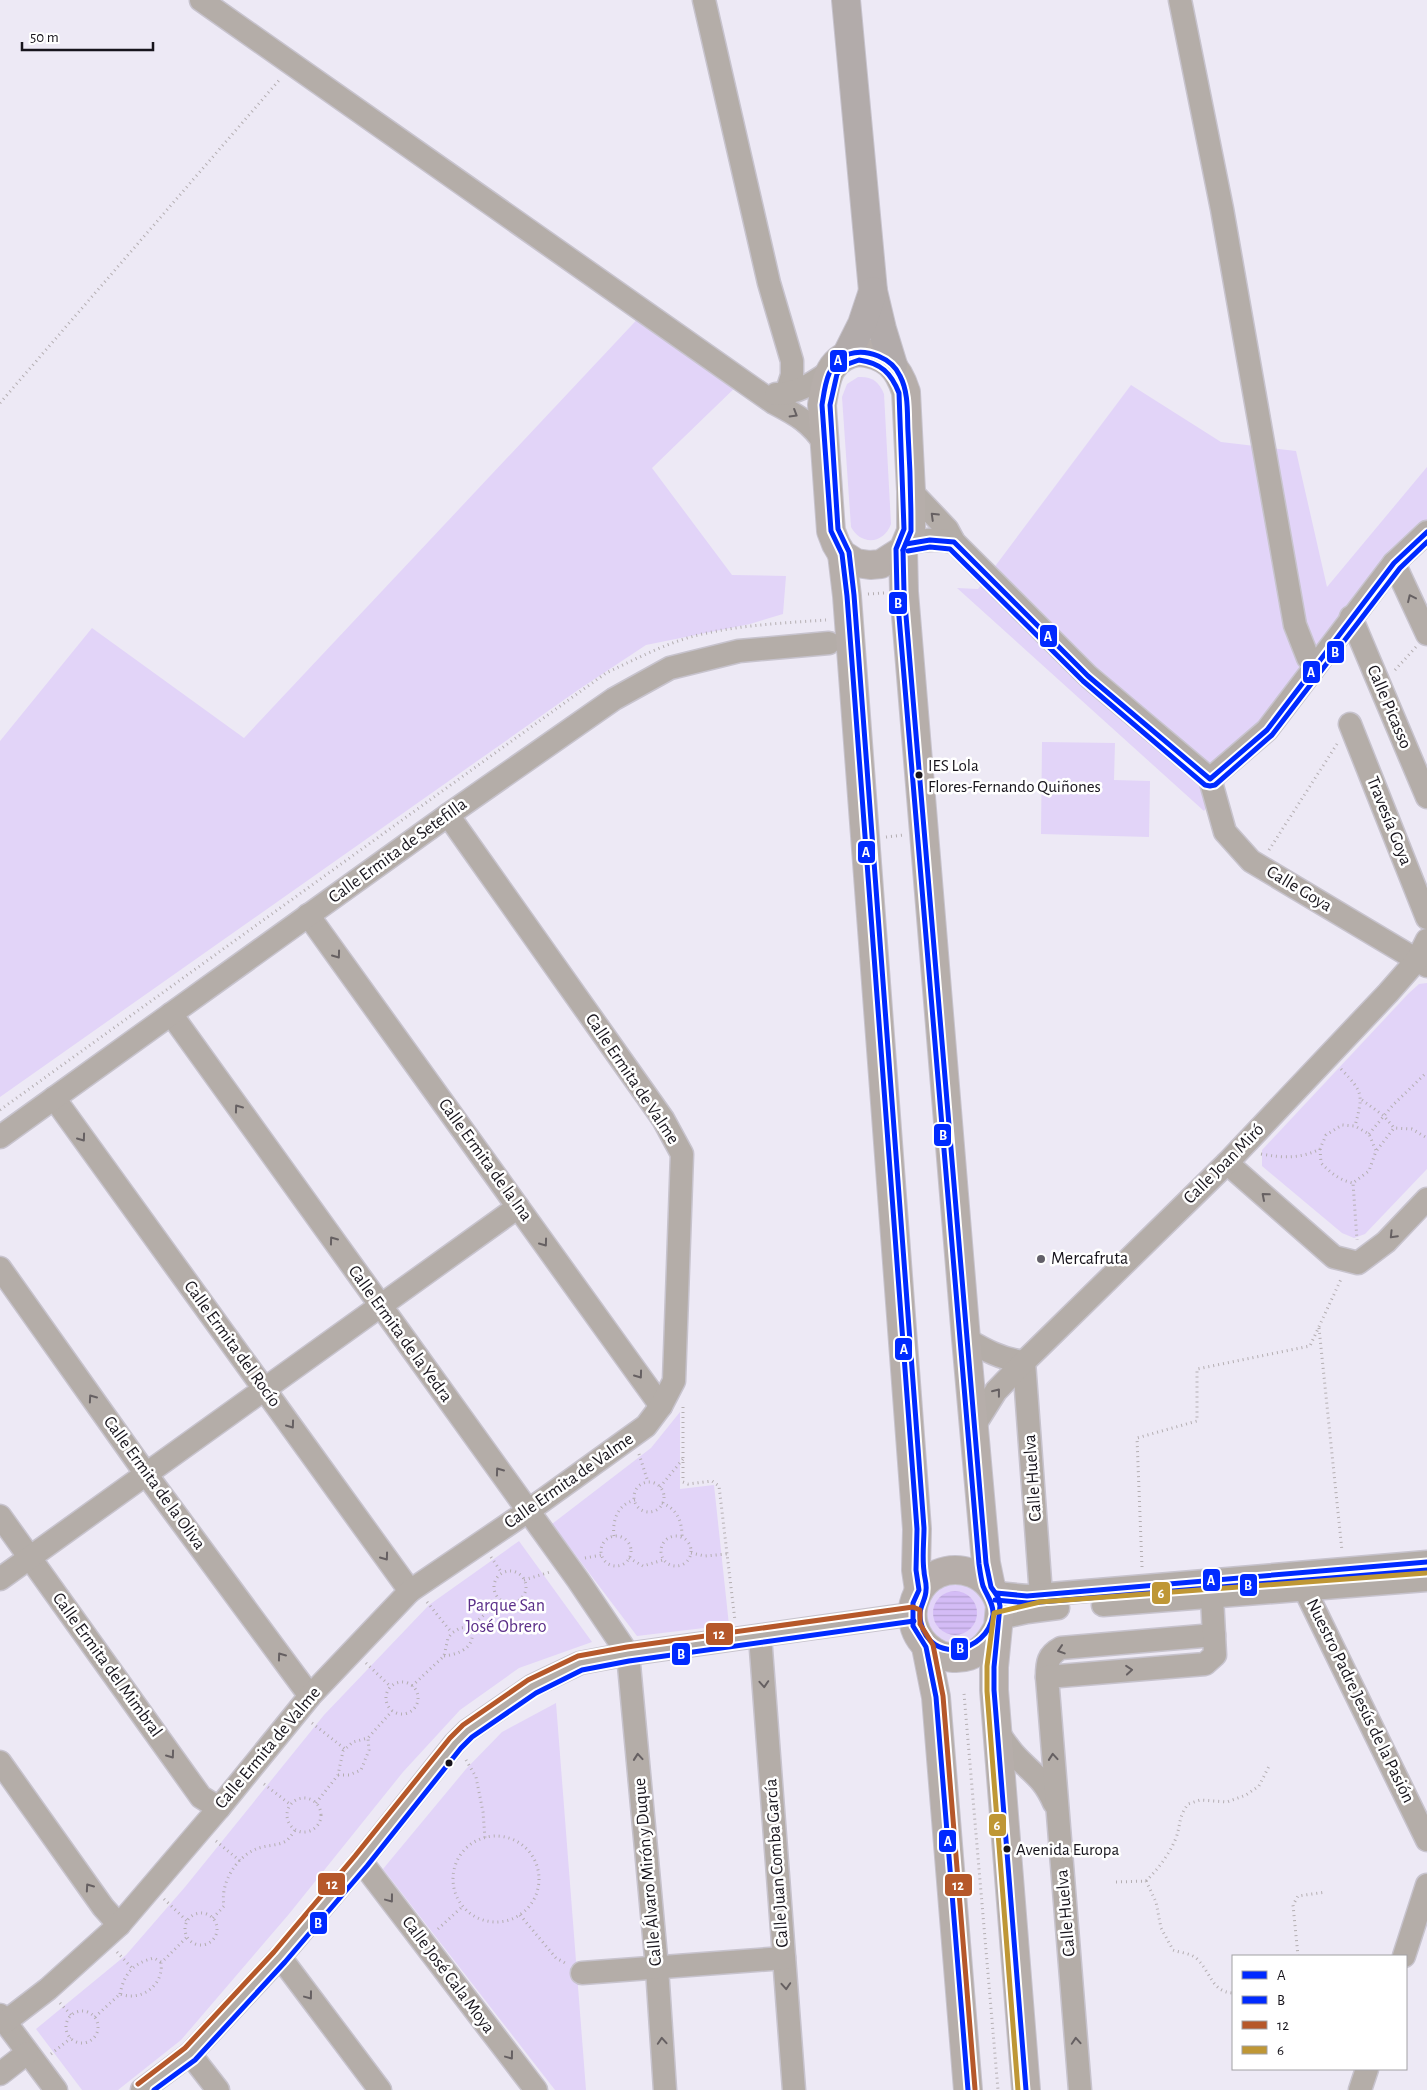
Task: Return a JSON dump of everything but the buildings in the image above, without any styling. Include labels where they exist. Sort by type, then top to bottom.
[{"type":"highway","points":[[846,0],[873,291],[893,365]]},
{"type":"highway","points":[[832,368],[862,324],[873,291]]},
{"type":"main road","points":[[905,547],[881,564],[856,563],[842,554],[831,531],[822,405],[825,387],[832,368],[859,352],[870,353],[893,365],[901,377],[906,392],[911,531],[905,547],[904,592],[986,1563],[996,1606],[994,1690],[1026,2090]]},
{"type":"main road","points":[[842,554],[837,611],[852,663],[917,1529],[916,1602],[913,1626],[926,1647],[937,1654],[948,1657],[968,1656],[984,1647],[992,1639],[996,1606],[976,1574],[964,1570],[950,1569],[932,1577],[916,1602]]},
{"type":"main road","points":[[926,1647],[936,1697],[968,2090]]},
{"type":"street","points":[[201,0],[757,390],[811,425],[825,444]]},
{"type":"street","points":[[704,0],[769,283],[792,361],[792,375],[786,394]]},
{"type":"street","points":[[1180,0],[1222,209],[1295,625],[1308,658],[1315,665]]},
{"type":"street","points":[[792,361],[798,368],[832,368]]},
{"type":"street","points":[[757,390],[786,394],[800,390],[832,368]]},
{"type":"street","points":[[911,491],[947,529],[954,542],[1088,676],[1210,779],[1267,730],[1351,617],[1394,563],[1427,532]]},
{"type":"street","points":[[905,547],[931,539],[954,542]]},
{"type":"street","points":[[1394,563],[1427,634]]},
{"type":"street","points":[[837,611],[840,635],[829,643],[841,650],[852,663]]},
{"type":"street","name":"Calle Picasso","points":[[1351,617],[1427,797]]},
{"type":"street","name":"Calle Ermita de Setefilla","points":[[0,1137],[614,698],[670,668],[739,651],[829,643]]},
{"type":"street","name":"Travesía Goya","points":[[1350,724],[1427,918]]},
{"type":"street","name":"Calle Goya","points":[[1210,779],[1225,832],[1251,861],[1422,963]]},
{"type":"street","name":"Calle Ermita de Valme","points":[[3,2019],[48,1989],[119,1925],[219,1808],[303,1704],[412,1589],[528,1511],[646,1426],[664,1400],[674,1381],[682,1154],[664,1119],[448,815]]},
{"type":"street","name":"Calle Ermita de la Ina","points":[[308,915],[518,1207],[664,1400]]},
{"type":"street","points":[[1422,963],[1427,940]]},
{"type":"street","name":"Calle Joan Miró","points":[[974,1426],[996,1391],[1024,1362],[1234,1156],[1328,1056],[1422,963]]},
{"type":"street","name":"Calle Ermita de la Yedra","points":[[171,1014],[564,1561],[628,1654]]},
{"type":"street","name":"Calle Ermita del Rocío","points":[[54,1098],[412,1589]]},
{"type":"street","points":[[1234,1156],[1334,1257],[1354,1262],[1386,1242],[1427,1199]]},
{"type":"street","points":[[0,1579],[518,1207]]},
{"type":"street","name":"Calle Ermita de la Oliva","points":[[0,1268],[146,1474],[303,1704]]},
{"type":"street","points":[[966,1338],[992,1355],[1007,1360],[1024,1362]]},
{"type":"street","name":"Calle Huelva","points":[[1024,1362],[1041,1594]]},
{"type":"street","name":"Calle Ermita del Mimbral","points":[[0,1516],[201,1797],[219,1808]]},
{"type":"street","points":[[996,1606],[1027,1596],[1041,1594],[1427,1562]]},
{"type":"street","points":[[996,1606],[1041,1610],[1427,1580]]},
{"type":"street","name":"Nuestro Padre Jesús de la Pasión","points":[[1305,1590],[1427,1840]]},
{"type":"street","name":"Calle Huelva","points":[[1080,2090],[1047,1677],[1205,1664],[1215,1655],[1212,1596]]},
{"type":"street","points":[[142,2090],[190,2054],[280,1957],[361,1861],[455,1743],[467,1732],[532,1686],[580,1663],[628,1654],[760,1636],[916,1602]]},
{"type":"street","name":"Calle Juan Comba García","points":[[760,1636],[794,2090]]},
{"type":"street","name":"Calle Álvaro Mirón y Duque","points":[[628,1654],[657,1968],[665,2090]]},
{"type":"street","points":[[998,1732],[1014,1754],[1036,1773],[1049,1792],[1058,1814]]},
{"type":"street","points":[[0,1762],[103,1907],[119,1925]]},
{"type":"street","name":"Calle José Cala Moya","points":[[361,1861],[536,2090]]},
{"type":"street","points":[[1404,1955],[1427,1885]]},
{"type":"street","points":[[280,1957],[380,2090]]},
{"type":"street","points":[[582,1973],[784,1958]]},
{"type":"street","points":[[3,2019],[56,2090]]},
{"type":"street","points":[[0,2074],[27,2053]]},
{"type":"street","points":[[190,2054],[218,2090]]},
{"type":"street","points":[[1360,2090],[1367,2070]]},
{"type":"path","points":[[0,403],[292,64]]},
{"type":"path","points":[[837,611],[904,592]]},
{"type":"path","points":[[865,839],[924,833]]},
{"type":"path","points":[[1328,1056],[1354,1083],[1362,1100],[1384,1116],[1394,1128],[1412,1129],[1427,1138]]},
{"type":"path","points":[[1369,1134],[1427,1072]]},
{"type":"path","points":[[1355,1126],[1362,1100]]},
{"type":"path","points":[[1376,1151],[1369,1134],[1355,1126],[1342,1125],[1326,1135],[1320,1149],[1321,1163],[1332,1174],[1343,1181],[1353,1183],[1369,1171],[1376,1151],[1394,1128]]},
{"type":"path","points":[[1234,1156],[1281,1158],[1306,1156],[1320,1149]]},
{"type":"path","points":[[1143,1586],[1137,1438],[1197,1421],[1197,1369],[1310,1346],[1354,1262],[1353,1183]]},
{"type":"path","points":[[1319,1326],[1344,1569]]},
{"type":"path","points":[[664,1400],[683,1405],[683,1482],[688,1484],[712,1481],[719,1486],[738,1638]]},
{"type":"path","points":[[630,1437],[638,1451],[648,1482]]},
{"type":"path","points":[[660,1487],[683,1459]]},
{"type":"path","points":[[648,1482],[660,1487],[664,1495],[662,1503],[657,1510],[645,1511],[638,1507],[635,1500],[635,1492],[639,1486],[648,1482]]},
{"type":"path","points":[[614,1536],[614,1519],[624,1504],[635,1500]]},
{"type":"path","points":[[662,1503],[670,1506],[680,1518],[682,1536],[689,1543],[691,1553],[689,1558],[681,1565],[671,1565],[664,1560],[660,1550],[664,1541],[673,1535],[682,1536]]},
{"type":"path","points":[[619,1535],[627,1539],[632,1551],[630,1558],[618,1566],[608,1564],[604,1560],[601,1551],[604,1541],[614,1536],[619,1535]]},
{"type":"path","points":[[691,1553],[705,1556],[727,1554]]},
{"type":"path","points":[[630,1558],[643,1566],[664,1560]]},
{"type":"path","points":[[524,1580],[547,1574],[564,1561]]},
{"type":"path","points":[[513,1571],[521,1575],[524,1580],[525,1591],[520,1600],[508,1603],[500,1600],[495,1593],[495,1582],[502,1573],[513,1571]]},
{"type":"path","points":[[412,1589],[452,1633]]},
{"type":"path","points":[[412,1686],[444,1656],[448,1638],[452,1633],[460,1628],[471,1627],[500,1600]]},
{"type":"path","points":[[444,1656],[456,1655],[468,1646],[472,1633],[471,1627]]},
{"type":"path","points":[[353,1651],[391,1687]]},
{"type":"path","points":[[402,1682],[412,1686],[418,1694],[415,1707],[405,1714],[392,1710],[388,1706],[386,1699],[391,1687],[402,1682]]},
{"type":"path","points":[[936,1697],[994,1690]]},
{"type":"path","points":[[964,1694],[998,2090]]},
{"type":"path","points":[[303,1704],[345,1749]]},
{"type":"path","points":[[316,1803],[338,1775],[340,1758],[345,1749],[353,1742],[368,1738],[392,1710]]},
{"type":"path","points":[[338,1775],[349,1775],[361,1770],[369,1750],[368,1738]]},
{"type":"path","points":[[455,1743],[476,1777],[483,1812],[484,1838]]},
{"type":"path","points":[[1116,1882],[1146,1881],[1159,1869],[1176,1838],[1180,1815],[1188,1804],[1200,1800],[1228,1802],[1246,1795],[1260,1786],[1269,1766]]},
{"type":"path","points":[[248,1771],[291,1805]]},
{"type":"path","points":[[302,1798],[308,1798],[316,1803],[320,1808],[321,1817],[317,1825],[307,1831],[296,1829],[288,1819],[291,1805],[302,1798]]},
{"type":"path","points":[[202,1828],[240,1861]]},
{"type":"path","points":[[213,1918],[224,1906],[222,1897],[234,1867],[254,1849],[286,1841],[296,1829]]},
{"type":"path","points":[[503,1837],[516,1841],[528,1850],[535,1863],[538,1876],[537,1891],[531,1903],[520,1915],[510,1920],[496,1922],[482,1920],[470,1914],[454,1891],[453,1877],[456,1863],[464,1851],[475,1842],[484,1838],[503,1837]]},
{"type":"path","points":[[1146,1881],[1156,1902],[1161,1928],[1173,1950],[1192,1955],[1199,1960],[1214,1985],[1232,1994]]},
{"type":"path","points":[[151,1887],[187,1921]]},
{"type":"path","points":[[1298,1955],[1293,1905],[1298,1896],[1326,1892]]},
{"type":"path","points":[[419,1938],[437,1930],[463,1906]]},
{"type":"path","points":[[200,1913],[213,1918],[216,1929],[215,1936],[209,1942],[198,1944],[187,1937],[185,1926],[194,1914],[200,1913]]},
{"type":"path","points":[[520,1915],[556,1958],[582,1973]]},
{"type":"path","points":[[120,1994],[136,1997],[148,1991],[162,1974],[161,1963],[187,1937]]},
{"type":"path","points":[[95,2017],[120,1994],[126,1975],[132,1968],[139,1963],[154,1958],[161,1962]]},
{"type":"path","points":[[82,2011],[95,2017],[98,2026],[97,2034],[93,2038],[82,2043],[71,2038],[66,2028],[72,2016],[82,2011]]},
{"type":"green space","points":[[646,310],[743,380],[652,468],[732,575],[786,576],[783,614],[750,624],[646,645],[578,690],[0,1097],[0,741],[92,628],[244,738]]},
{"type":"green space","points":[[858,377],[867,377],[874,380],[884,394],[891,524],[883,536],[872,540],[860,537],[851,527],[842,397],[847,384]]},
{"type":"green space","points":[[1131,385],[1221,442],[1296,451],[1327,587],[1427,467],[1427,528],[1286,703],[1204,811],[957,588],[978,589]]},
{"type":"green space","points":[[1042,742],[1115,743],[1114,780],[1150,781],[1149,837],[1041,834]]},
{"type":"green space","points":[[1427,983],[1427,1169],[1365,1234],[1354,1238],[1342,1233],[1262,1166],[1262,1150],[1408,994],[1419,984]]},
{"type":"green space","points":[[680,1412],[680,1489],[714,1485],[729,1625],[637,1636],[552,1524],[651,1448]]},
{"type":"green space","name":"Parque San José Obrero","points":[[519,1541],[592,1642],[519,1668],[460,1710],[403,1772],[289,1914],[181,2040],[118,2090],[82,2090],[36,2029],[126,1955],[185,1887],[324,1715],[429,1605]]},
{"type":"green space","points":[[963,1581],[982,1595],[986,1612],[985,1621],[982,1630],[968,1643],[950,1646],[940,1641],[928,1628],[924,1612],[934,1589]]},
{"type":"green space","points":[[556,1703],[586,2090],[555,2090],[383,1869],[466,1769],[502,1732]]},
{"type":"shaded area","points":[[959,1591],[971,1597],[976,1604],[976,1622],[971,1629],[964,1634],[951,1635],[943,1632],[936,1625],[933,1609],[936,1601],[943,1594]]},
{"type":"transit line","name":"A","points":[[903,550],[911,531],[905,389],[900,376],[891,364],[878,356],[856,352],[842,358],[828,375],[822,405],[831,531],[842,554],[847,596],[917,1529],[916,1570],[919,1590],[913,1603],[913,1626],[926,1647],[936,1697],[968,2090]]},
{"type":"transit line","name":"B","points":[[859,360],[867,361],[884,370],[899,393],[904,529],[896,549],[897,593],[979,1564],[983,1586],[993,1611],[989,1628],[980,1638],[970,1645],[958,1649],[946,1649],[935,1645],[926,1636],[920,1617],[926,1594],[923,1560],[924,1528],[854,595],[849,552],[838,529],[830,405],[837,374],[845,365],[859,360]]},
{"type":"transit line","name":"A","points":[[906,544],[930,540],[954,542],[1088,676],[1210,779],[1267,730],[1394,563],[1427,532]]},
{"type":"transit line","name":"B","points":[[908,551],[930,547],[950,549],[1083,681],[1205,785],[1210,786],[1215,785],[1272,735],[1400,568],[1427,542]]},
{"type":"transit line","name":"A","points":[[903,550],[904,592],[986,1563],[991,1587],[998,1597],[1000,1606],[994,1667],[994,1690],[1026,2090]]},
{"type":"transit line","name":"A","points":[[996,1593],[1027,1596],[1427,1562]]},
{"type":"transit line","name":"B","points":[[995,1600],[1028,1603],[1427,1570]]},
{"type":"transit line","name":"6","points":[[1018,2090],[987,1691],[987,1666],[994,1613],[1040,1602],[1426,1573]]},
{"type":"transit line","name":"12","points":[[138,2084],[185,2048],[274,1952],[355,1856],[450,1738],[463,1725],[528,1680],[578,1656],[627,1647],[913,1607],[920,1610],[920,1624],[933,1645],[943,1696],[975,2089]]},
{"type":"transit line","name":"B","points":[[154,2090],[195,2060],[285,1962],[367,1866],[461,1748],[472,1737],[536,1693],[582,1670],[629,1661],[914,1621]]},
{"type":"place","name":"IES Lola Flores-Fernando Quiñones","points":[[919,775]]},
{"type":"place","name":"Mercafruta","points":[[1041,1259]]},
{"type":"place","name":"Avenida Europa","points":[[1007,1849]]}]
